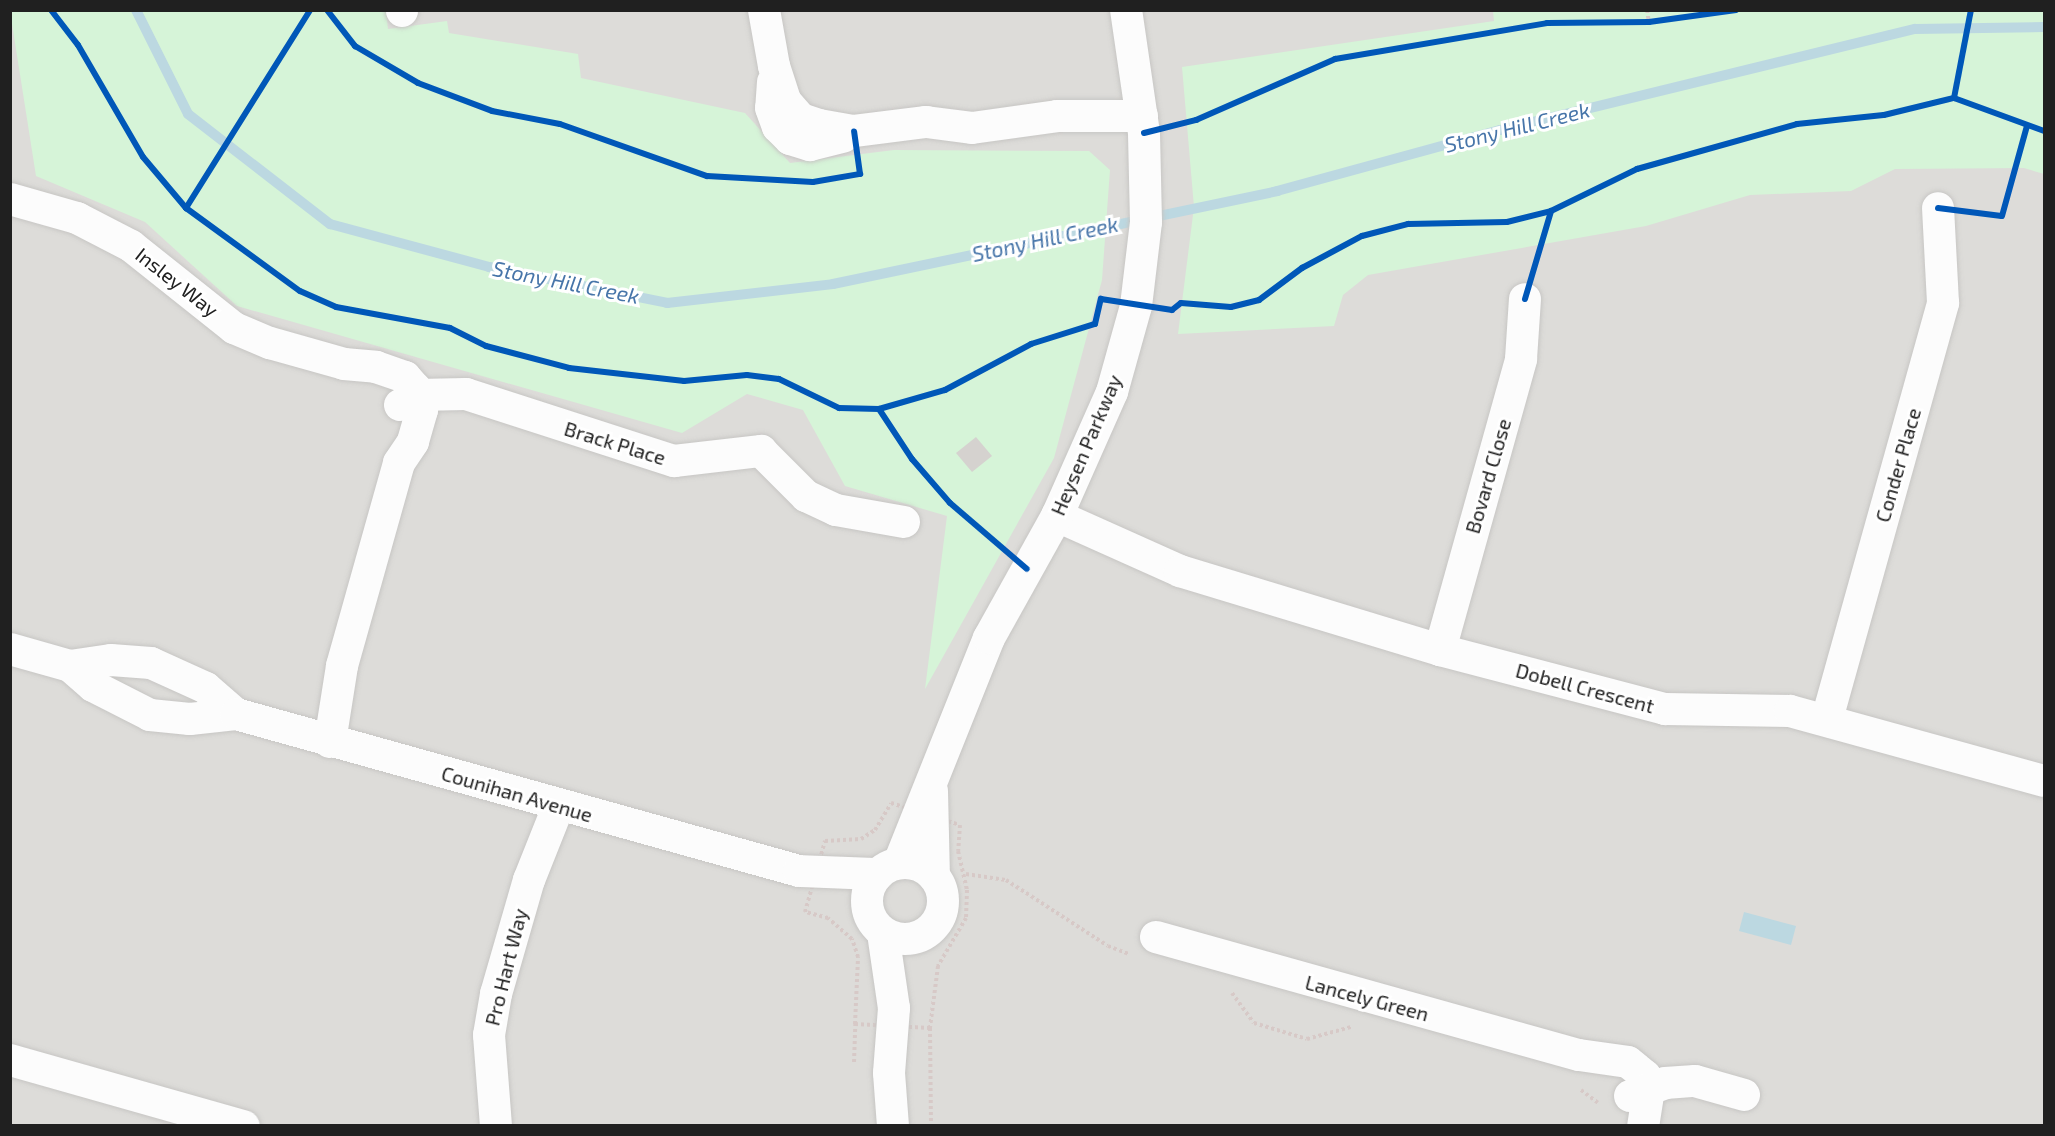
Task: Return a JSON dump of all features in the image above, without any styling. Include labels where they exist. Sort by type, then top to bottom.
[{"type":"street","points":[[764,10],[774,66],[786,102],[801,119],[854,132],[926,122],[972,128],[1141,104]]},
{"type":"street","name":"Heysen Parkway","points":[[889,869],[932,784],[989,638],[1060,508],[1112,392],[1136,306],[1141,266],[1145,171],[1141,104],[1126,10]]},
{"type":"street","name":"Insley Way","points":[[10,199],[77,218],[131,246],[234,328],[270,343],[344,364],[413,403]]},
{"type":"street","name":"Conder Place","points":[[1827,719],[1943,303],[1938,208]]},
{"type":"street","name":"Bovard Close","points":[[1440,650],[1521,359],[1525,299]]},
{"type":"street","points":[[322,739],[399,463],[413,403]]},
{"type":"street","name":"Brack Place","points":[[413,403],[485,404],[674,461],[761,451],[806,496],[836,510],[904,522]]},
{"type":"street","name":"Dobell Crescent","points":[[1060,508],[1180,571],[1440,650],[1665,709],[1700,713],[1760,707],[1827,719],[2044,781]]},
{"type":"street","name":"Counihan Avenue","points":[[10,650],[70,666],[111,660],[151,663],[206,688],[236,714]]},
{"type":"street","name":"Counihan Avenue","points":[[70,666],[93,686],[150,715],[190,719],[236,714],[550,804],[799,871],[889,869]]},
{"type":"street","name":"Heysen Parkway","points":[[932,784],[933,876]]},
{"type":"street","name":"Pro Hart Way","points":[[496,1125],[489,1035],[496,994],[550,804]]},
{"type":"street","points":[[876,922],[908,940],[920,937],[938,921],[942,910],[942,892],[933,876],[912,864],[889,869],[868,891],[894,1008],[890,1073],[893,1125]]},
{"type":"street","name":"Counihan Avenue","points":[[799,871],[876,922]]},
{"type":"street","points":[[894,1008],[920,937]]},
{"type":"street","name":"Lancely Green","points":[[1156,937],[1579,1056],[1617,1076],[1637,1103]]},
{"type":"street","points":[[10,1060],[244,1125]]},
{"type":"street","points":[[1643,1125],[1637,1103],[1695,1081],[1744,1095]]},
{"type":"path","points":[[1647,10],[1648,22]]},
{"type":"path","points":[[1638,22],[1659,21]]},
{"type":"path","points":[[930,1028],[931,1125]]},
{"type":"shaded area","points":[[11,11],[2044,11],[2044,1125],[11,1125]]},
{"type":"green space","points":[[10,11],[386,11],[388,29],[447,21],[449,33],[578,54],[581,78],[745,113],[790,163],[894,150],[1089,151],[1110,170],[1102,280],[1054,458],[925,689],[947,516],[845,486],[803,410],[747,394],[682,433],[237,306],[145,222],[36,176]]},
{"type":"green space","points":[[1493,11],[2044,11],[2044,174],[2024,168],[1895,169],[1851,191],[1750,195],[1646,226],[1368,275],[1343,295],[1334,326],[1178,334],[1194,207],[1182,67],[1494,21]]},
{"type":"water","points":[[1744,912],[1796,926],[1791,945],[1739,931]]},
{"type":"building","points":[[976,437],[992,456],[972,472],[956,453]]},
{"type":"waterway","name":"Stony Hill Creek","points":[[136,10],[188,114],[330,224],[489,267],[667,303],[833,284],[1277,191],[1500,130],[1915,29],[2044,27]]},
{"type":"cycle path","points":[[51,10],[78,45],[143,157],[186,208],[300,291],[336,307],[450,328],[486,346],[569,368],[684,381],[747,375],[779,379],[839,408],[879,409],[945,390],[1031,344],[1095,324],[1101,299],[1172,310],[1181,303],[1231,307],[1259,300],[1302,268],[1362,236],[1408,224],[1507,222],[1551,211],[1637,169],[1797,124],[1884,115],[1954,98],[2044,131]]},
{"type":"cycle path","points":[[186,208],[310,10]]},
{"type":"cycle path","points":[[327,10],[355,46],[418,83],[492,111],[560,124],[707,176],[813,182],[860,174],[854,131]]},
{"type":"cycle path","points":[[1144,133],[1196,120],[1335,59],[1547,23],[1649,22],[1736,10]]},
{"type":"cycle path","points":[[1954,98],[1971,10]]},
{"type":"cycle path","points":[[1938,208],[2002,216],[2027,126]]},
{"type":"cycle path","points":[[1525,299],[1551,211]]},
{"type":"cycle path","points":[[879,409],[912,459],[950,503],[1027,569]]}]
